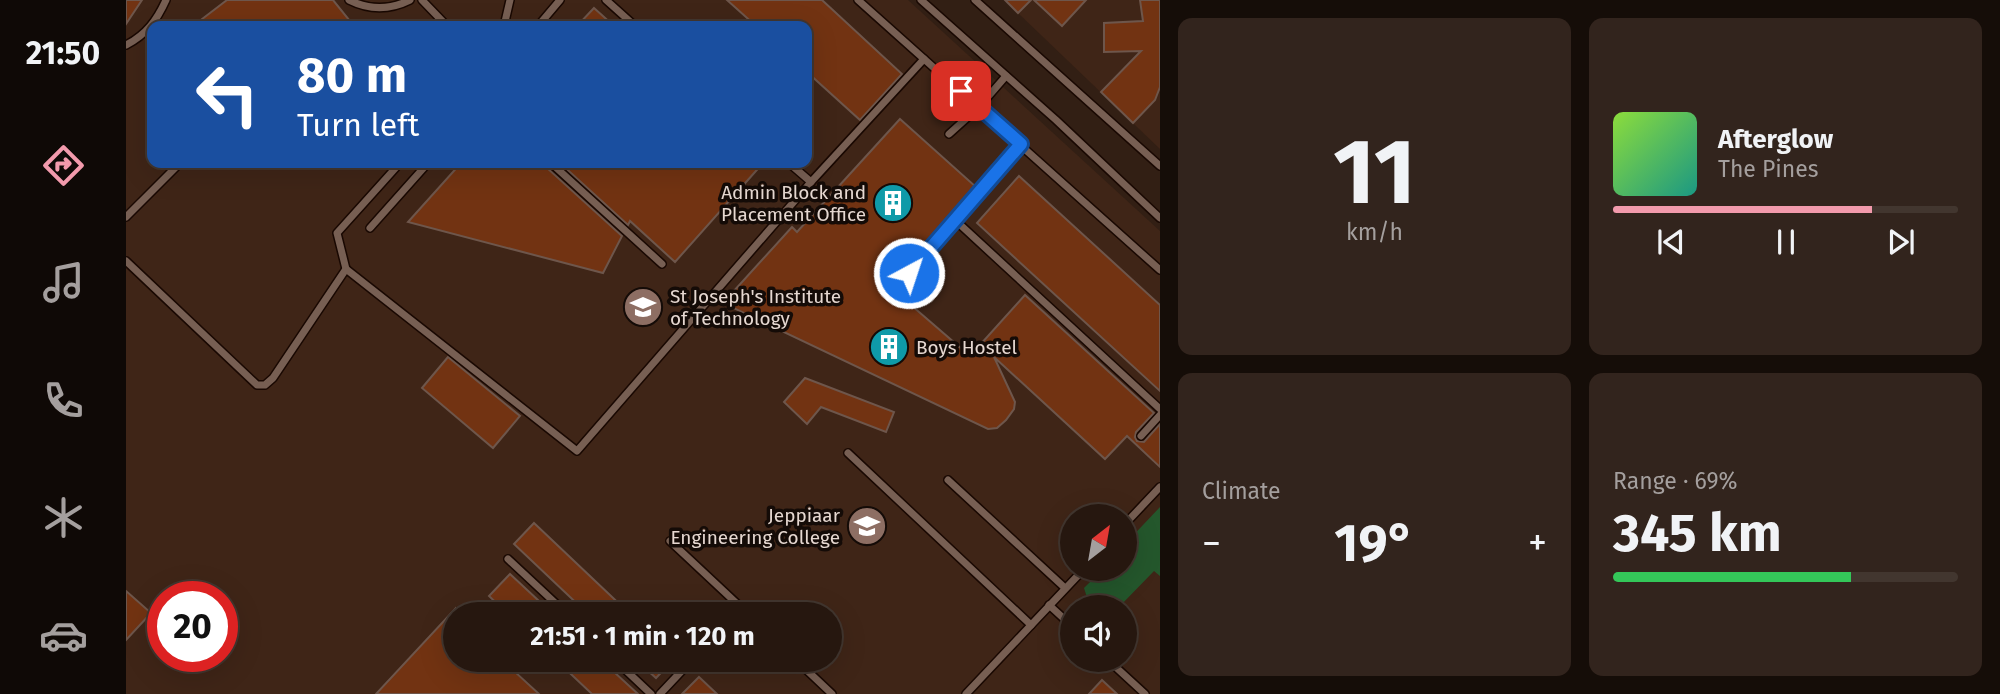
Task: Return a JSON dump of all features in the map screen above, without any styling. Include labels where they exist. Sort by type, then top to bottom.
[{"type":"lane","points":[[161,21],[166,0]]},
{"type":"lane","points":[[349,0],[382,9],[410,0]]},
{"type":"lane","points":[[422,0],[442,21]]},
{"type":"lane","points":[[505,21],[510,0]]},
{"type":"lane","points":[[542,21],[560,0]]},
{"type":"lane","points":[[606,0],[629,21]]},
{"type":"lane","points":[[858,0],[1160,270]]},
{"type":"lane","points":[[922,0],[1160,218]]},
{"type":"lane","points":[[975,0],[1160,166]]},
{"type":"lane","points":[[126,45],[147,33]]},
{"type":"lane","points":[[396,168],[337,233],[346,269],[577,451],[811,182],[924,59]]},
{"type":"lane","points":[[949,135],[979,107],[1006,76]]},
{"type":"lane","points":[[909,273],[1021,144]]},
{"type":"lane","points":[[126,218],[175,168]]},
{"type":"lane","points":[[370,228],[424,168]]},
{"type":"lane","points":[[556,168],[662,264]]},
{"type":"lane","points":[[795,168],[811,182]]},
{"type":"lane","points":[[954,219],[1160,408]]},
{"type":"lane","points":[[126,261],[257,385],[265,385],[273,378],[346,269]]},
{"type":"lane","points":[[1141,436],[1160,415]]},
{"type":"lane","points":[[848,453],[1031,625]]},
{"type":"lane","points":[[948,480],[1065,588]]},
{"type":"lane","points":[[1138,510],[1160,487]]},
{"type":"lane","points":[[670,541],[731,602]]},
{"type":"lane","points":[[508,559],[554,602]]},
{"type":"lane","points":[[966,694],[1072,581]]},
{"type":"lane","points":[[1049,605],[1060,615]]},
{"type":"lane","points":[[628,672],[652,694]]},
{"type":"lane","points":[[660,694],[681,672]]},
{"type":"lane","points":[[809,672],[832,694]]},
{"type":"lane","points":[[1121,672],[1145,694]]},
{"type":"shaded area","name":"St Joseph's Institute of Technology","points":[[126,0],[908,0],[1160,231],[1160,694],[126,694]]},
{"type":"shaded area","points":[[1005,0],[1160,0],[1160,149],[1018,13]]},
{"type":"green space","points":[[1160,507],[1160,576],[1154,571],[1131,595],[1086,595],[1084,588],[1091,581],[1138,581],[1138,530]]},
{"type":"building","points":[[126,0],[142,0],[126,24]]},
{"type":"building","points":[[227,0],[333,0],[350,21],[200,21]]},
{"type":"building","points":[[727,0],[822,0],[902,74],[860,120],[812,77],[812,21],[750,21]]},
{"type":"building","points":[[1005,0],[1031,0],[1018,13]]},
{"type":"building","points":[[1034,0],[1086,0],[1062,26]]},
{"type":"building","points":[[1140,0],[1160,0],[1160,87],[1155,100],[1133,123],[1101,92],[1141,51],[1104,52],[1104,23],[1143,21]]},
{"type":"building","points":[[594,8],[608,21],[582,21]]},
{"type":"building","points":[[900,119],[976,187],[901,272],[909,280],[897,293],[970,356],[1025,295],[1154,413],[1136,432],[1135,437],[1137,441],[1144,442],[1160,424],[1160,467],[1127,436],[1105,459],[994,357],[1015,402],[1014,409],[1006,420],[997,428],[988,429],[723,303],[792,227],[797,232]]},
{"type":"building","points":[[457,168],[547,168],[622,236],[603,273],[408,222]]},
{"type":"building","points":[[565,168],[759,168],[675,262],[630,221],[628,225]]},
{"type":"building","points":[[1019,176],[1160,305],[1160,391],[977,223]]},
{"type":"building","points":[[448,357],[520,416],[493,448],[422,388]]},
{"type":"building","points":[[805,378],[894,412],[886,432],[821,407],[807,424],[784,402]]},
{"type":"building","points":[[534,523],[617,602],[575,602],[514,544]]},
{"type":"building","points":[[510,574],[540,602],[495,602],[489,596]]},
{"type":"building","points":[[126,591],[147,609],[147,617],[126,640]]},
{"type":"building","points":[[443,622],[443,672],[515,672],[539,694],[376,694]]},
{"type":"building","points":[[569,672],[614,672],[638,694],[592,694]]},
{"type":"building","points":[[649,672],[662,672],[656,678]]},
{"type":"building","points":[[699,677],[717,694],[682,694]]},
{"type":"building","points":[[1102,680],[1117,694],[1089,694]]},
{"type":"place","name":"Admin Block and Placement Office","points":[[893,203]]},
{"type":"place","name":"St Joseph's Institute of Technology","points":[[643,307]]},
{"type":"place","name":"Boys Hostel","points":[[889,347]]},
{"type":"place","name":"Jeppiaar Engineering College","points":[[867,526]]},
{"type":"route","points":[[909,273],[1021,144],[961,91]]}]
